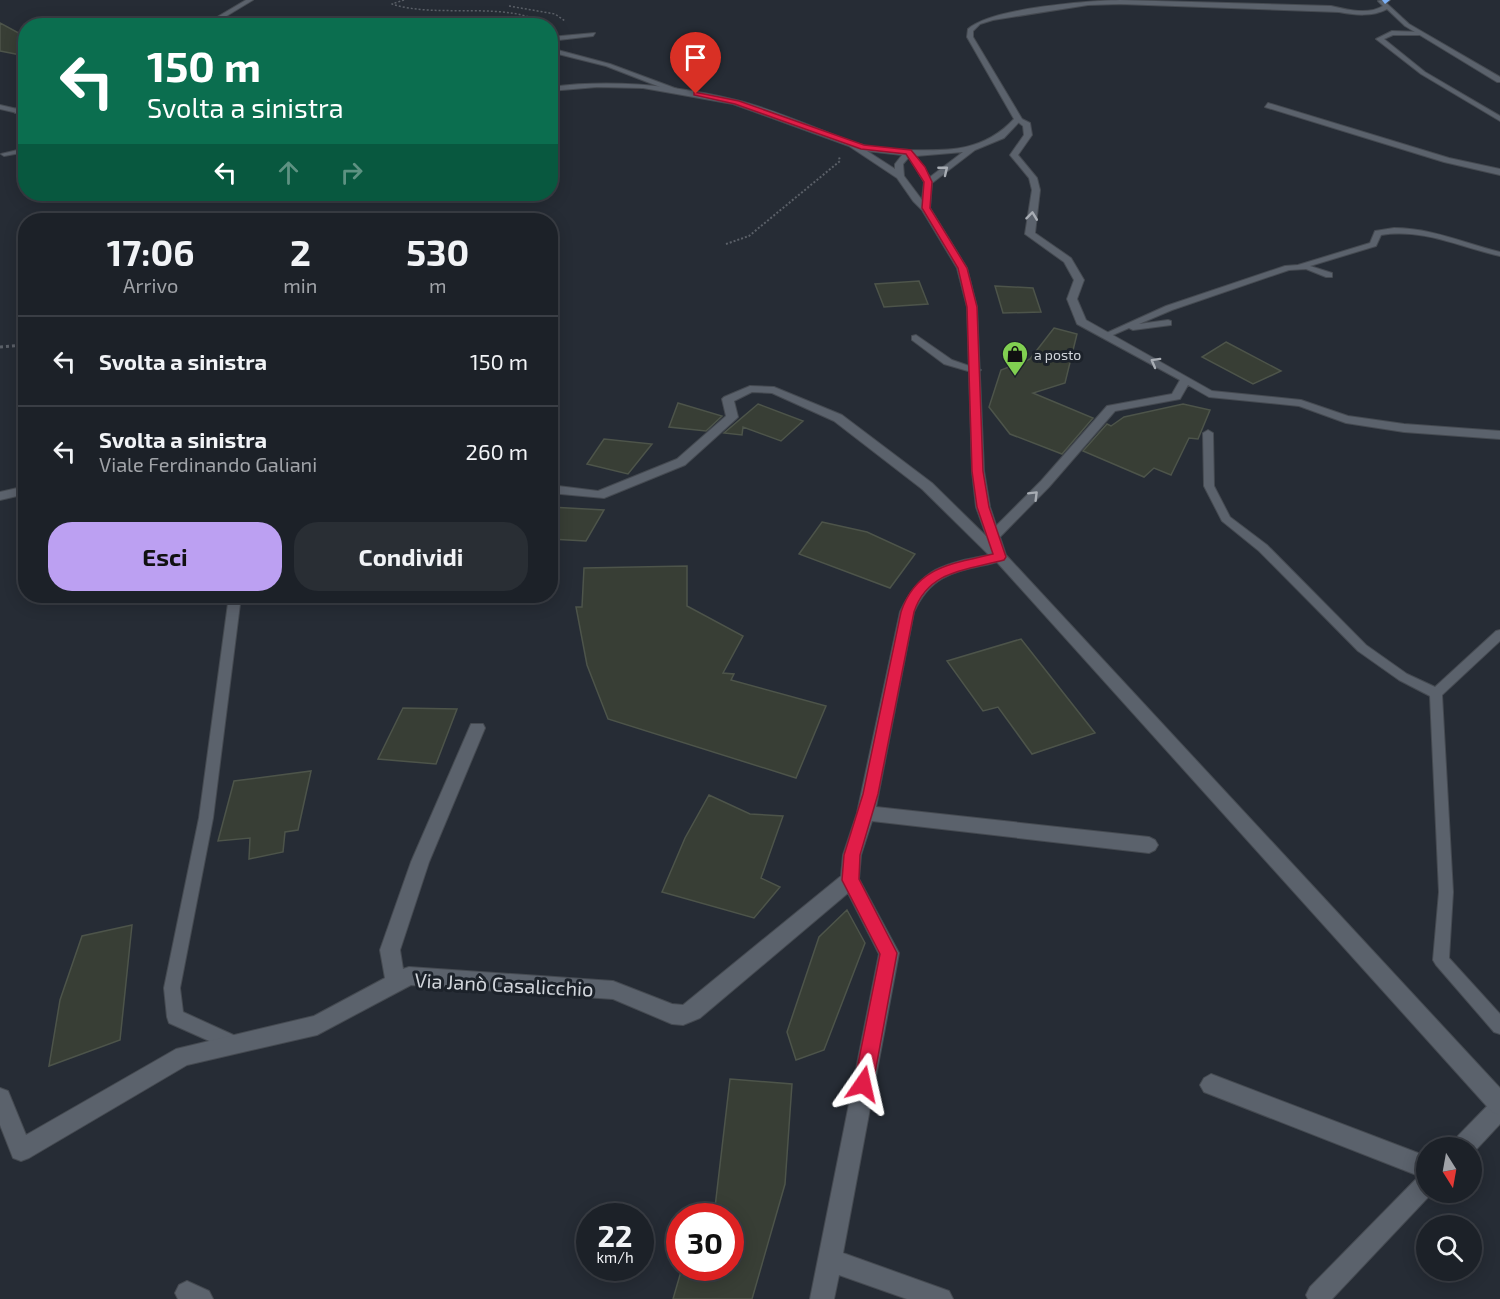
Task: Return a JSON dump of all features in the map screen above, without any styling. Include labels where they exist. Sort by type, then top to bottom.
[{"type":"street","points":[[219,18],[250,0]]},
{"type":"street","points":[[1102,0],[1341,10],[1377,17]]},
{"type":"street","points":[[1259,7],[1307,0]]},
{"type":"street","points":[[1312,0],[1320,5],[1341,10]]},
{"type":"street","points":[[1116,2],[992,18],[978,23],[970,30],[970,38],[1018,119],[1027,125],[1028,135],[1014,155],[1018,164],[1033,178],[1036,190],[1030,234],[1068,260],[1079,280],[1072,299],[1081,322],[1209,394],[1239,399],[1281,400],[1346,419],[1404,428],[1500,435]]},
{"type":"street","points":[[1357,12],[1378,11],[1384,2],[1407,25],[1500,80]]},
{"type":"street","points":[[1387,20],[1407,25]]},
{"type":"street","points":[[1420,33],[1392,33],[1379,39],[1423,73],[1500,119]]},
{"type":"street","points":[[558,38],[593,34]]},
{"type":"street","points":[[558,52],[608,65],[676,90]]},
{"type":"street","points":[[558,89],[635,84],[676,90],[737,103],[876,150],[931,152],[982,145]]},
{"type":"street","points":[[1268,105],[1447,160],[1500,172]]},
{"type":"street","points":[[0,107],[18,111]]},
{"type":"street","points":[[928,182],[962,155],[997,138],[1018,119]]},
{"type":"street","points":[[850,143],[900,176],[916,200],[926,208],[962,268],[972,307],[978,471],[983,507],[1000,557]]},
{"type":"street","points":[[900,176],[899,164],[903,155],[909,152]]},
{"type":"street","points":[[909,152],[921,167],[928,182],[926,208]]},
{"type":"street","points":[[916,338],[948,362],[975,370]]},
{"type":"street","points":[[993,536],[1045,484],[1111,408],[1176,397],[1186,379]]},
{"type":"street","points":[[558,490],[599,495],[681,462],[732,417],[729,399],[750,389],[774,390],[838,418],[927,486],[1000,557],[1500,1104]]},
{"type":"street","points":[[0,496],[18,492]]},
{"type":"street","points":[[822,1299],[889,953],[850,880],[852,855],[866,813],[913,594],[926,580],[940,572],[1000,557]]},
{"type":"street","points":[[396,983],[390,950],[420,862],[477,728]]},
{"type":"street","points":[[866,813],[1149,845]]},
{"type":"street","name":"Via Janò Casalicchio","points":[[0,1099],[21,1150],[183,1056],[317,1025],[409,976],[613,990],[672,1014],[683,1015],[693,1011],[850,880]]},
{"type":"street","points":[[1211,1085],[1416,1163]]},
{"type":"street","points":[[1473,1137],[1500,1109]]},
{"type":"street","points":[[1320,1299],[1318,1295],[1416,1194]]},
{"type":"street","points":[[830,1260],[941,1299]]},
{"type":"lane","points":[[4,154],[18,151]]},
{"type":"lane","points":[[1106,335],[1220,290],[1373,244],[1378,233],[1396,228],[1461,241],[1482,250],[1500,254]]},
{"type":"lane","points":[[1295,268],[1307,267],[1329,275]]},
{"type":"lane","points":[[1122,328],[1168,323]]},
{"type":"lane","points":[[1208,433],[1209,486],[1226,519],[1263,548],[1362,648],[1403,677],[1436,693]]},
{"type":"lane","points":[[234,1044],[175,1017],[172,988],[206,818],[235,603]]},
{"type":"lane","points":[[1436,693],[1500,634]]},
{"type":"lane","points":[[1436,693],[1446,892],[1440,960],[1500,1026]]},
{"type":"path","points":[[404,0],[392,4],[430,11],[493,7]]},
{"type":"path","points":[[538,18],[508,7],[555,14],[562,17],[565,22]]},
{"type":"path","points":[[726,244],[749,236],[840,161],[833,136]]},
{"type":"path","points":[[0,347],[18,346]]},
{"type":"building","points":[[0,23],[18,33],[18,54],[0,51]]},
{"type":"building","points":[[919,281],[928,304],[884,307],[875,284]]},
{"type":"building","points":[[995,286],[1033,288],[1041,312],[1003,313]]},
{"type":"building","points":[[1054,328],[1077,334],[1065,383],[1033,393],[1093,418],[1062,454],[1010,434],[989,407],[1001,370],[1030,359]]},
{"type":"building","points":[[1226,342],[1281,371],[1253,384],[1202,357]]},
{"type":"building","points":[[678,403],[722,416],[706,431],[669,427]]},
{"type":"building","points":[[758,404],[803,421],[781,441],[743,427],[742,435],[724,433]]},
{"type":"building","points":[[1183,404],[1210,410],[1198,439],[1189,438],[1171,475],[1154,468],[1144,477],[1083,451],[1107,424],[1111,426],[1124,417]]},
{"type":"building","points":[[604,439],[652,444],[628,474],[587,464]]},
{"type":"building","points":[[558,507],[604,510],[586,541],[558,539]]},
{"type":"building","points":[[822,522],[867,532],[915,554],[890,588],[799,554]]},
{"type":"building","points":[[687,566],[687,606],[743,636],[723,673],[734,674],[731,680],[826,706],[796,778],[608,719],[587,665],[576,607],[582,607],[584,568]]},
{"type":"building","points":[[1021,639],[1095,733],[1032,754],[998,707],[983,711],[947,661]]},
{"type":"building","points":[[403,708],[457,709],[436,764],[378,759]]},
{"type":"building","points":[[311,771],[298,830],[285,832],[283,852],[249,859],[250,838],[218,841],[234,781]]},
{"type":"building","points":[[709,795],[750,814],[783,816],[761,878],[780,887],[754,918],[662,892],[685,838]]},
{"type":"building","points":[[847,910],[865,943],[824,1050],[796,1060],[787,1032],[819,937]]},
{"type":"building","points":[[132,925],[120,1040],[49,1066],[60,1000],[82,936]]},
{"type":"building","points":[[730,1079],[792,1084],[785,1184],[752,1299],[673,1299],[678,1281],[744,1281],[744,1203],[716,1203]]},
{"type":"place","name":"a posto","points":[[1015,377]]},
{"type":"route","points":[[696,94],[737,103],[863,147],[909,152],[921,167],[928,182],[926,208],[962,268],[972,307],[978,471],[983,507],[1000,557],[940,572],[926,580],[913,594],[907,612],[866,813],[852,855],[850,880],[889,953],[863,1084]]}]
